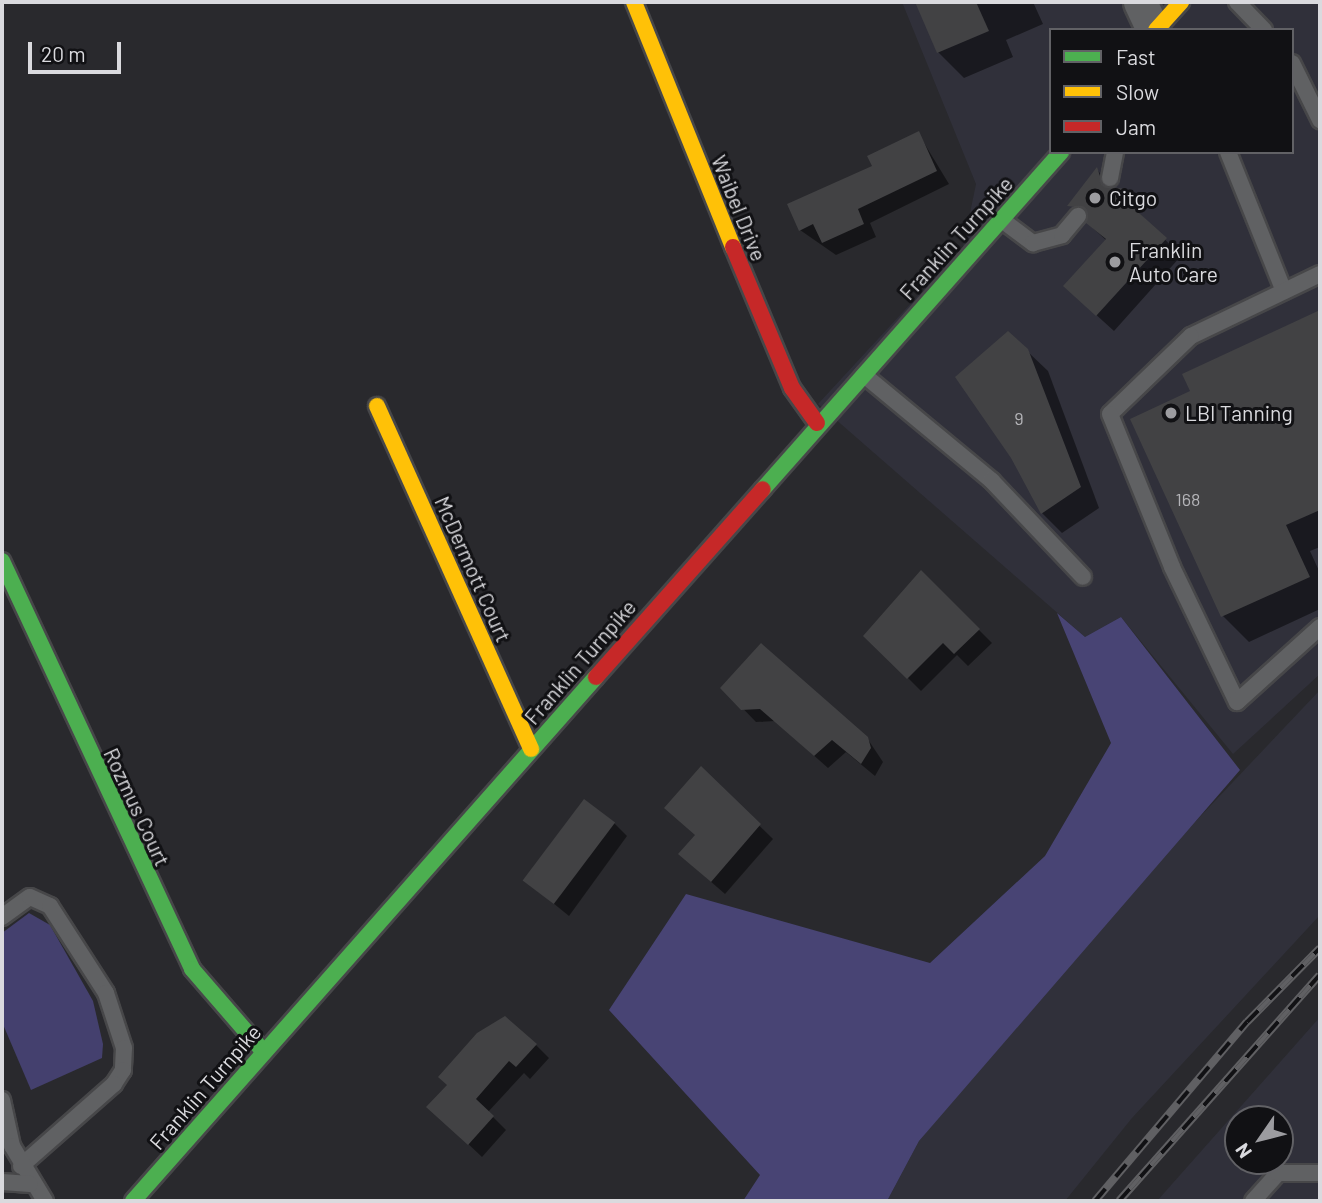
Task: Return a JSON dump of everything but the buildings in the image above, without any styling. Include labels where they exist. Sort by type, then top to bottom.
[{"type":"main road","name":"Waibel Drive","points":[[634,2],[763,323],[792,387],[817,423]]},
{"type":"main road","points":[[1157,28],[1181,2]]},
{"type":"main road","name":"Franklin Turnpike","points":[[133,1201],[817,423],[1002,220],[1058,154]]},
{"type":"main road","name":"McDermott Court","points":[[377,406],[531,749]]},
{"type":"main road","name":"Rozmus Court","points":[[2,561],[192,969],[264,1052]]},
{"type":"street","points":[[1140,2],[1154,28]]},
{"type":"lane","points":[[1237,2],[1262,28]]},
{"type":"lane","points":[[1294,70],[1320,120]]},
{"type":"lane","points":[[1110,178],[1115,154]]},
{"type":"lane","points":[[1229,154],[1284,291]]},
{"type":"lane","points":[[1002,220],[1033,243],[1062,234],[1078,216]]},
{"type":"lane","points":[[1320,274],[1191,336],[1110,414],[1172,567],[1237,702],[1320,627]]},
{"type":"lane","points":[[862,373],[992,481],[1083,578]]},
{"type":"lane","points":[[2,917],[30,897],[50,906],[106,993],[124,1048],[123,1070],[114,1084],[21,1166]]},
{"type":"lane","points":[[2,1100],[21,1166],[30,1184],[45,1201]]},
{"type":"lane","points":[[1253,1201],[1278,1173],[1320,1173]]},
{"type":"lane","points":[[2,1182],[30,1184]]},
{"type":"shaded area","points":[[902,2],[1320,2],[1320,674],[1233,754],[1121,617],[1085,637],[818,404],[963,247],[976,184]]},
{"type":"shaded area","points":[[1057,613],[1085,637],[1121,617],[1240,770],[919,1141],[887,1201],[743,1201],[760,1175],[609,1010],[686,894],[930,963],[1045,856],[1111,743]]},
{"type":"shaded area","points":[[1320,690],[1320,915],[1132,1118],[1065,1201],[887,1201],[919,1141],[1091,932]]},
{"type":"shaded area","points":[[29,913],[50,925],[93,1001],[103,1044],[102,1058],[31,1090],[2,1022],[2,933]]},
{"type":"shaded area","points":[[1320,1017],[1320,1201],[1157,1201],[1224,1125],[1224,1175],[1294,1175],[1294,1105],[1242,1105]]},
{"type":"railway","points":[[1095,1201],[1247,1022],[1320,948]]},
{"type":"railway","points":[[1119,1201],[1320,975]]},
{"type":"traffic: fast","points":[[763,489],[1059,154]]},
{"type":"traffic: fast","points":[[2,561],[192,969],[264,1052]]},
{"type":"traffic: fast","points":[[133,1201],[596,677]]},
{"type":"traffic: slow","points":[[634,2],[733,247]]},
{"type":"traffic: slow","points":[[1158,28],[1181,2]]},
{"type":"traffic: slow","points":[[377,406],[531,749]]},
{"type":"traffic: jam","points":[[733,247],[792,388],[817,423]]},
{"type":"traffic: jam","points":[[596,677],[763,489]]},
{"type":"place","name":"Citgo","points":[[1095,198]]},
{"type":"place","name":"Franklin Auto Care","points":[[1115,262]]},
{"type":"place","name":"LBI Tanning","points":[[1171,413]]}]
